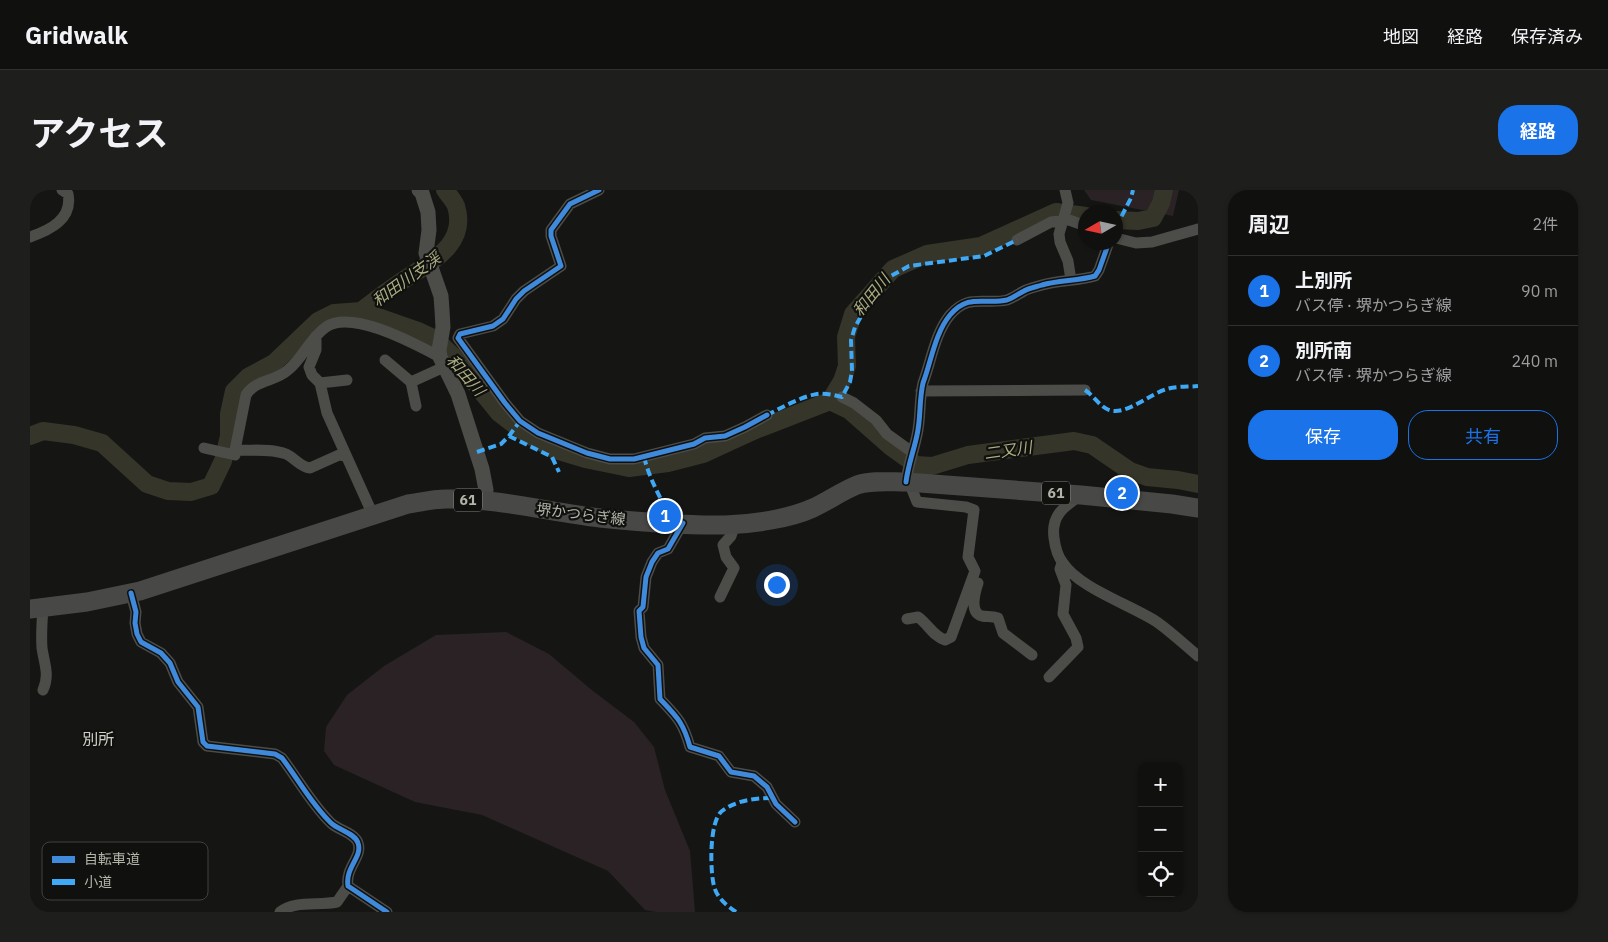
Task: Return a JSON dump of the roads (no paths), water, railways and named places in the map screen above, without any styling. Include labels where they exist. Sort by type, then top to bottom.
[{"type":"main road","name":"堺かつらぎ線","points":[[36,609],[87,602],[131,593],[408,504],[445,499],[484,501],[601,518],[735,524],[785,517],[813,508],[859,484],[907,482],[1081,495],[1198,508]]},
{"type":"street","points":[[30,237],[56,225],[66,213],[70,202],[68,194],[62,190]]},
{"type":"street","points":[[420,190],[428,212],[429,230],[426,253],[440,296],[441,358],[458,394],[482,469],[486,490],[484,501]]},
{"type":"street","points":[[458,338],[460,334],[493,326],[503,319],[516,299],[524,291],[561,266],[551,236],[551,230],[570,204],[599,190]]},
{"type":"street","points":[[1065,190],[1068,203],[1059,234],[1060,242],[1068,261],[1071,280]]},
{"type":"street","points":[[1017,240],[1051,222],[1069,220],[1078,223]]},
{"type":"street","points":[[1123,240],[1136,243],[1152,242],[1198,228]]},
{"type":"street","points":[[1032,655],[1003,633],[998,618],[982,616],[975,610],[974,598],[979,580],[968,557],[974,510],[966,507],[917,502],[907,482],[917,434],[920,391],[942,327],[950,315],[961,306],[972,301],[1010,299],[1024,291],[1043,285],[1095,276],[1106,250]]},
{"type":"street","points":[[204,448],[235,455],[246,395],[251,387],[277,377],[288,370],[316,336],[327,326],[338,322],[350,321],[402,337],[441,358]]},
{"type":"street","points":[[442,327],[458,338],[520,421],[538,432],[586,453],[610,459],[634,459],[694,444],[705,438],[726,436],[767,415]]},
{"type":"street","points":[[316,336],[316,350],[309,367],[312,375],[320,383],[327,413],[373,515]]},
{"type":"street","points":[[411,382],[441,358]]},
{"type":"street","points":[[385,360],[411,382],[416,406]]},
{"type":"street","points":[[320,383],[347,380]]},
{"type":"street","points":[[920,391],[1085,390]]},
{"type":"street","points":[[842,397],[854,403],[876,420],[888,434],[912,452]]},
{"type":"street","points":[[235,450],[287,454],[305,467],[310,468],[339,455],[346,456]]},
{"type":"street","points":[[1081,495],[1056,515],[1053,529],[1055,544],[1062,562],[1072,574],[1094,588],[1157,622],[1198,656]]},
{"type":"street","points":[[683,523],[668,549],[658,553],[652,562],[646,577],[643,607],[639,611],[644,648],[658,665],[660,699],[684,728],[690,747],[720,756],[731,772],[754,776],[767,787],[776,804],[795,822]]},
{"type":"street","points":[[720,597],[734,568],[726,558],[723,545],[731,536],[735,524]]},
{"type":"street","points":[[1050,677],[1078,647],[1076,638],[1063,614],[1066,584],[1060,570],[1062,562]]},
{"type":"street","points":[[908,619],[918,617],[926,622],[938,637],[945,640],[951,636],[975,571]]},
{"type":"street","points":[[131,593],[136,612],[137,634],[141,642],[162,653],[170,663],[178,682],[198,707],[203,742],[207,746],[275,754],[282,758],[332,825],[356,839],[359,845],[359,854],[350,867],[346,879],[348,886],[387,912]]},
{"type":"street","points":[[36,609],[47,668],[47,682],[43,690]]},
{"type":"street","points":[[280,912],[288,906],[337,902],[348,886]]},
{"type":"waterway","name":"和田川支渓","points":[[361,311],[426,266],[445,250],[452,241],[457,231],[458,219],[456,206],[445,190]]},
{"type":"waterway","name":"和田川","points":[[1123,220],[1138,221],[1153,218],[1161,203],[1164,190]]},
{"type":"waterway","name":"和田川","points":[[30,436],[43,431],[74,435],[102,443],[147,484],[168,491],[191,492],[211,486],[223,461],[229,436],[229,414],[234,391],[248,377],[274,363],[318,321],[334,313],[361,311],[435,339],[452,355],[499,413],[528,435],[555,450],[585,459],[629,468],[668,463],[703,454],[753,431],[830,401],[842,381],[847,366],[846,337],[853,314],[893,269],[927,254],[981,246],[1056,212],[1078,215]]},
{"type":"waterway","name":"二又川","points":[[830,401],[849,410],[891,447],[916,465],[932,466],[968,455],[1074,441],[1092,445],[1130,471],[1147,477],[1198,484]]},
{"type":"place","name":"別所南","points":[[1122,493]]},
{"type":"place","name":"上別所","points":[[665,516]]},
{"type":"district","name":"別所","points":[[98,739]]}]
